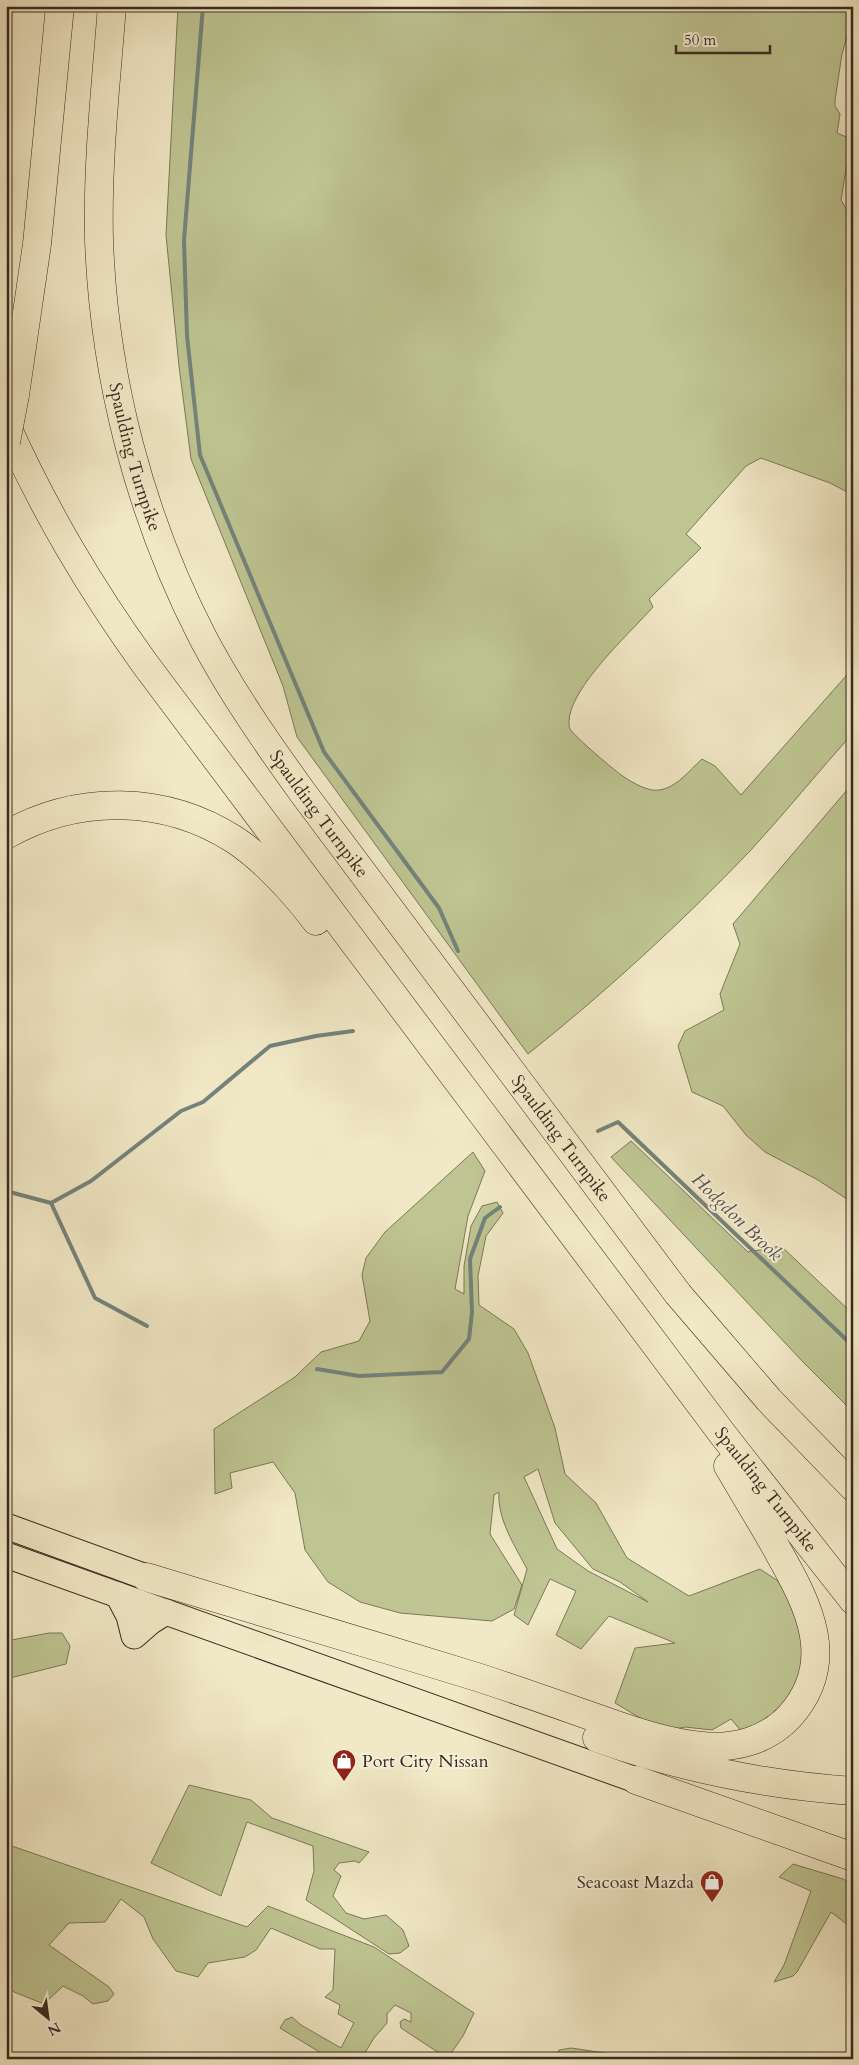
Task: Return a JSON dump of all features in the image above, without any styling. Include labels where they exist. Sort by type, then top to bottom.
[{"type":"highway","points":[[6,442],[15,395],[37,244],[60,6]]},
{"type":"highway","name":"Spaulding Turnpike","points":[[112,6],[100,148],[99,193],[102,286],[106,332],[135,468],[165,555],[203,638],[250,718],[302,793],[650,1258],[737,1364],[800,1434],[853,1488]]},
{"type":"highway","name":"Spaulding Turnpike","points":[[6,425],[46,509],[118,627],[762,1486],[853,1600]]},
{"type":"highway","points":[[6,835],[37,820],[64,811],[92,806],[130,805],[185,816],[211,827],[236,841],[265,865],[306,908],[483,1135],[588,1254]]},
{"type":"highway","points":[[146,1577],[480,1678],[653,1736],[687,1744],[718,1747],[747,1743],[761,1738],[785,1721],[803,1698],[813,1670],[815,1655],[813,1625],[799,1588],[662,1352]]},
{"type":"highway","points":[[6,1526],[666,1761],[756,1781],[853,1791]]},
{"type":"highway","points":[[6,1555],[853,1857]]},
{"type":"highway","points":[[6,1570],[20,1569],[55,1572]]},
{"type":"highway","points":[[118,1595],[129,1616],[134,1636],[150,1622],[166,1612]]},
{"type":"green space","points":[[178,6],[853,6],[853,24],[849,29],[842,54],[835,106],[840,114],[837,133],[851,139],[841,200],[853,220],[853,495],[830,483],[761,458],[746,466],[686,534],[701,548],[649,599],[653,607],[590,677],[572,708],[569,726],[573,733],[619,774],[641,786],[651,790],[665,789],[682,778],[702,759],[715,766],[741,795],[853,668],[853,733],[750,851],[697,905],[615,981],[528,1054],[297,737],[283,686],[191,459],[179,366],[166,235]]},
{"type":"green space","points":[[853,783],[853,1203],[818,1180],[765,1152],[746,1135],[723,1106],[692,1092],[678,1046],[685,1031],[724,1010],[720,994],[740,944],[733,924]]},
{"type":"green space","points":[[631,1141],[748,1252],[781,1246],[853,1314],[853,1412],[803,1362],[611,1157]]},
{"type":"green space","points":[[473,1152],[485,1171],[468,1216],[455,1289],[464,1294],[464,1266],[471,1226],[482,1206],[497,1202],[503,1213],[486,1236],[478,1276],[479,1305],[514,1329],[528,1353],[555,1428],[565,1474],[596,1503],[627,1558],[689,1596],[760,1569],[778,1581],[793,1600],[808,1640],[799,1686],[770,1720],[742,1732],[731,1719],[712,1730],[685,1727],[662,1731],[615,1703],[635,1648],[675,1643],[609,1616],[581,1649],[556,1635],[576,1591],[550,1579],[528,1625],[514,1615],[527,1569],[512,1542],[504,1522],[499,1502],[499,1492],[494,1495],[490,1534],[522,1585],[514,1609],[492,1621],[400,1613],[360,1602],[328,1582],[305,1550],[295,1493],[273,1462],[230,1473],[232,1488],[215,1494],[214,1429],[295,1377],[321,1352],[359,1341],[370,1321],[362,1275],[366,1258],[385,1232]],"holes":[[[538,1469],[555,1523],[593,1569],[620,1582],[648,1602],[588,1571],[557,1549],[524,1477]]]},
{"type":"green space","points":[[49,1633],[62,1633],[70,1646],[66,1664],[6,1679],[6,1641]]},
{"type":"green space","points":[[189,1785],[251,1800],[272,1818],[369,1852],[359,1863],[355,1861],[339,1863],[334,1870],[341,1876],[333,1896],[346,1913],[364,1919],[386,1915],[403,1930],[409,1946],[400,1953],[389,1954],[306,1900],[314,1871],[313,1846],[247,1822],[221,1896],[151,1863]]},
{"type":"green space","points":[[6,1844],[247,1927],[268,1906],[374,1947],[474,2013],[463,2036],[447,2059],[435,2059],[439,2053],[401,2028],[400,2022],[404,2019],[411,2022],[411,2013],[395,2005],[387,2014],[387,2023],[374,2038],[363,2056],[364,2059],[331,2059],[280,2028],[285,2020],[292,2017],[301,2025],[341,2048],[354,2023],[338,2014],[340,2005],[325,1997],[333,1990],[335,1949],[320,1949],[271,1928],[256,1950],[245,1957],[208,1963],[198,1977],[176,1971],[153,1939],[144,1917],[121,1899],[105,1922],[69,1923],[49,1945],[109,1987],[114,1994],[108,2001],[93,2004],[83,1996],[63,1986],[44,2004],[14,1992],[6,1982]]},
{"type":"green space","points":[[793,1864],[843,1879],[853,1884],[853,1929],[831,1912],[797,1972],[793,1976],[774,1982],[784,1965],[811,1891],[779,1877]]},
{"type":"green space","points":[[571,2048],[605,2053],[604,2059],[554,2059],[559,2050]]},
{"type":"waterway","points":[[203,6],[184,240],[187,336],[200,455],[324,752],[439,908],[458,951]]},
{"type":"waterway","points":[[51,1203],[91,1181],[181,1111],[203,1102],[270,1046],[316,1036],[353,1031]]},
{"type":"waterway","name":"Hodgdon Brook","points":[[598,1131],[618,1122],[853,1346]]},
{"type":"waterway","name":"Hodgdon Brook","points":[[6,1191],[51,1203],[95,1298],[147,1326]]},
{"type":"waterway","name":"Hodgdon Brook","points":[[317,1369],[359,1376],[442,1372],[469,1339],[472,1312],[470,1259],[485,1218],[500,1207]]},
{"type":"place","name":"Port City Nissan","points":[[344,1782]]},
{"type":"place","name":"Seacoast Mazda","points":[[712,1903]]}]
